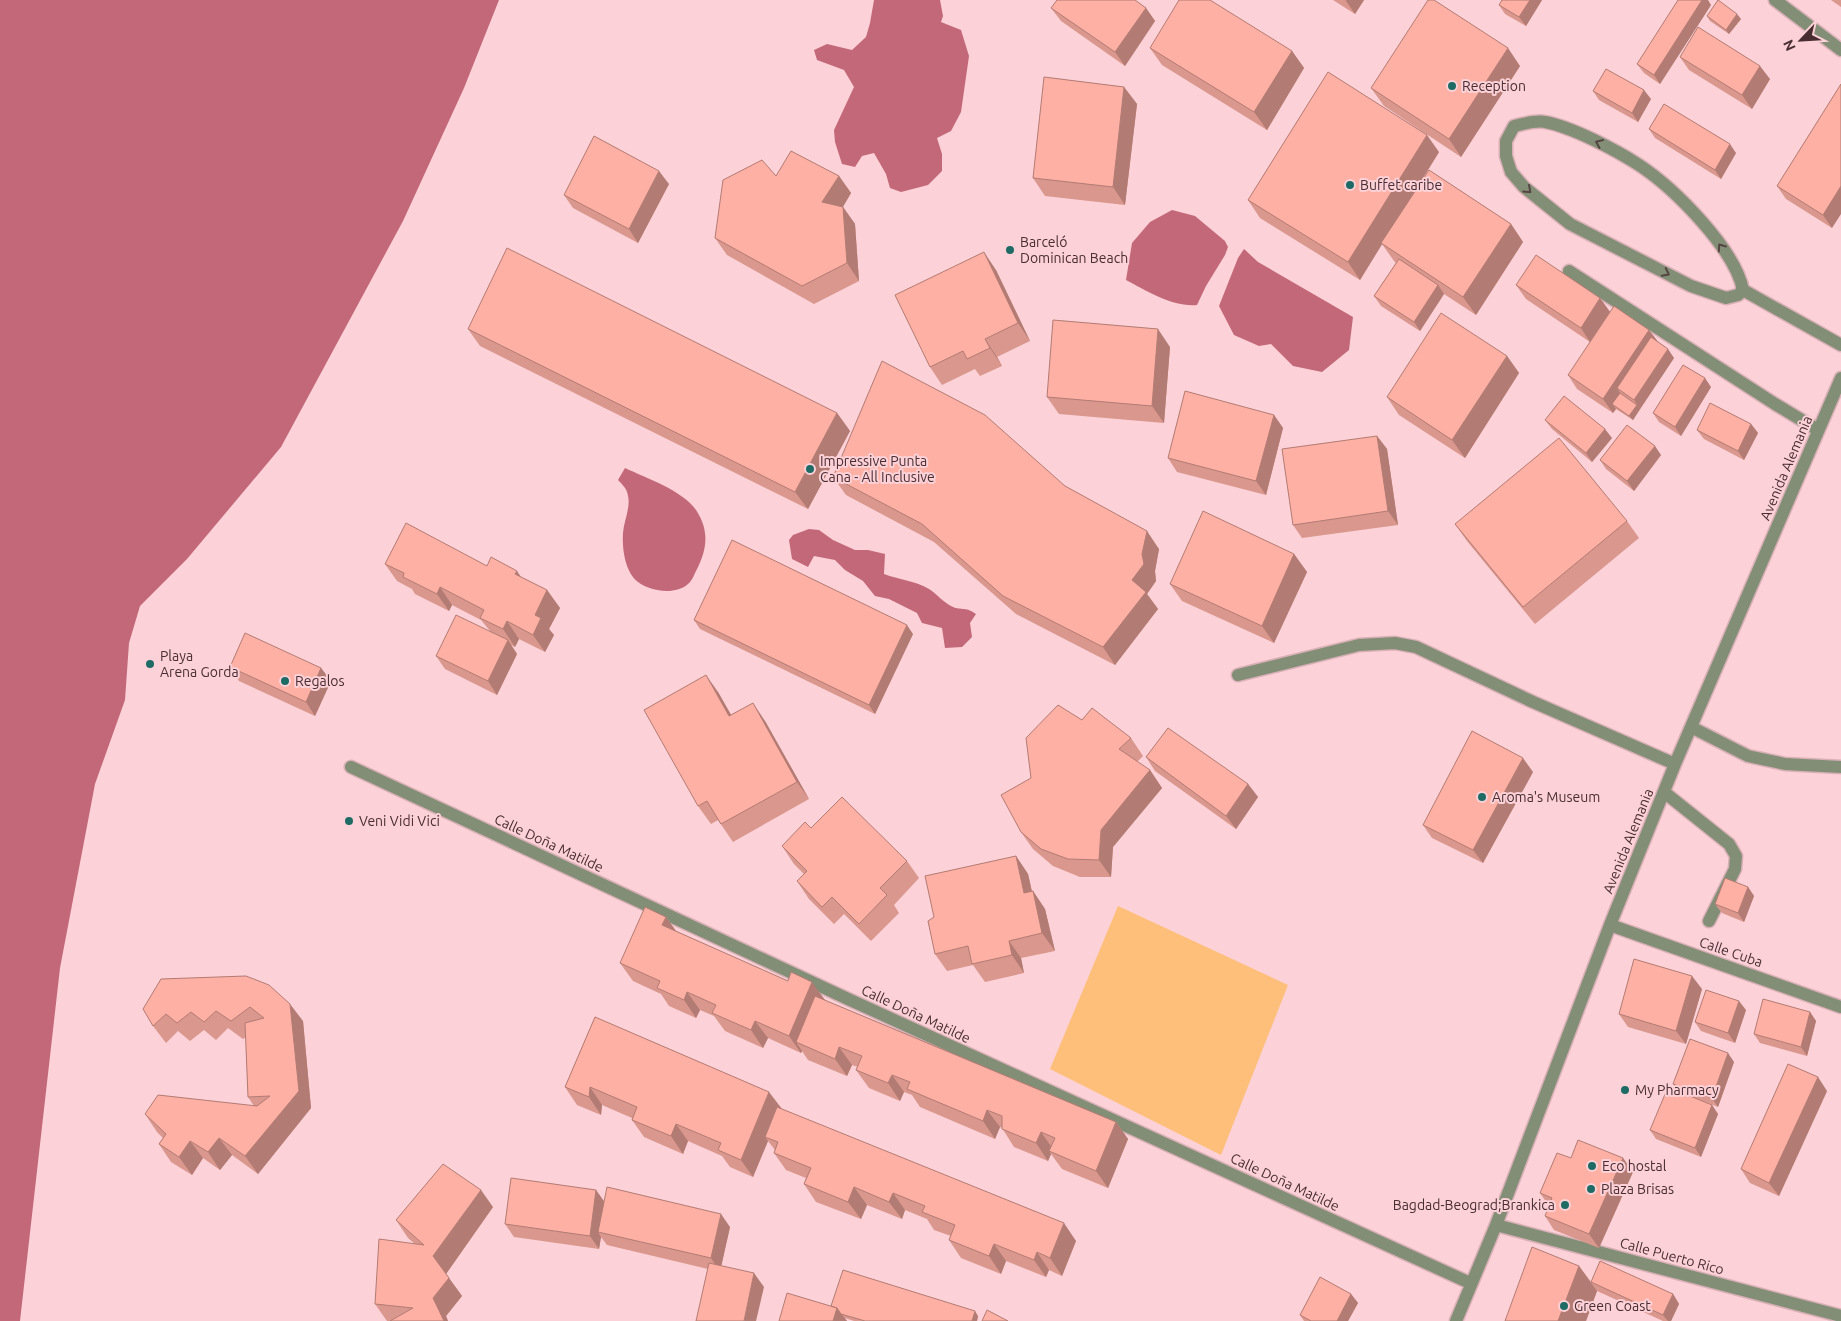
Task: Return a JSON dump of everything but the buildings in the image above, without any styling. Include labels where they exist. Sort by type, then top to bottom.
[{"type":"street","points":[[1775,0],[1841,50]]},
{"type":"street","points":[[1743,290],[1738,295],[1726,298],[1691,286],[1570,224],[1524,188],[1511,172],[1506,156],[1506,141],[1514,126],[1543,122],[1604,145],[1640,165],[1680,199],[1715,238],[1736,268],[1743,290],[1841,345]]},
{"type":"street","points":[[1569,271],[1766,399],[1818,430]]},
{"type":"street","name":"Avenida Alemania","points":[[1456,1321],[1470,1283],[1496,1225],[1610,925],[1675,764],[1841,378]]},
{"type":"street","points":[[1238,675],[1359,645],[1395,643],[1416,647],[1533,702],[1675,764]]},
{"type":"street","points":[[1691,728],[1748,756],[1785,764],[1841,767]]},
{"type":"street","name":"Calle Doña Matilde","points":[[351,767],[848,999],[1470,1283]]},
{"type":"street","points":[[1664,792],[1729,844],[1736,856],[1735,869],[1709,920]]},
{"type":"street","name":"Calle Cuba","points":[[1610,925],[1841,1006]]},
{"type":"street","name":"Calle Puerto Rico","points":[[1496,1225],[1841,1316]]},
{"type":"shaded area","points":[[0,0],[499,0],[464,88],[403,221],[281,447],[187,559],[140,606],[129,643],[125,700],[95,784],[60,968],[20,1321],[0,1321]]},
{"type":"shaded area","points":[[874,0],[940,0],[943,16],[941,22],[961,30],[969,56],[961,112],[951,131],[937,138],[942,154],[942,171],[928,185],[901,192],[890,188],[886,174],[874,153],[862,156],[855,167],[842,164],[835,142],[834,130],[854,87],[844,70],[817,60],[814,50],[827,44],[852,50],[866,37]]},
{"type":"shaded area","points":[[1172,210],[1195,216],[1225,241],[1228,247],[1197,305],[1169,301],[1126,280],[1132,243],[1150,222]]},
{"type":"shaded area","points":[[1244,249],[1258,262],[1353,317],[1349,350],[1322,372],[1293,366],[1271,344],[1259,346],[1234,335],[1219,306],[1238,258]]},
{"type":"shaded area","points":[[625,468],[682,496],[696,510],[703,525],[705,548],[703,556],[693,578],[689,583],[677,590],[656,590],[643,585],[634,578],[627,566],[623,539],[629,502],[626,489],[618,480]]},
{"type":"shaded area","points":[[809,529],[819,530],[833,540],[855,550],[868,550],[885,554],[884,574],[923,586],[951,606],[969,610],[976,614],[970,623],[972,637],[962,647],[945,648],[942,628],[922,623],[917,613],[889,599],[875,596],[863,581],[845,570],[835,560],[814,556],[808,567],[792,559],[789,540],[793,535]]},
{"type":"shaded area","points":[[1118,906],[1288,985],[1221,1155],[1050,1069]]},
{"type":"place","name":"Reception","points":[[1452,86]]},
{"type":"place","name":"Buffet caribe","points":[[1350,185]]},
{"type":"place","name":"Barceló Dominican Beach","points":[[1010,250]]},
{"type":"place","name":"Impressive Punta Cana - All Inclusive","points":[[810,469]]},
{"type":"place","name":"Playa Arena Gorda","points":[[150,664]]},
{"type":"place","name":"Regalos","points":[[285,681]]},
{"type":"place","name":"Aroma's Museum","points":[[1482,797]]},
{"type":"place","name":"Veni Vidi Vici","points":[[349,821]]},
{"type":"place","name":"My Pharmacy","points":[[1625,1090]]},
{"type":"place","name":"Eco hostal","points":[[1592,1166]]},
{"type":"place","name":"Plaza Brisas","points":[[1591,1189]]},
{"type":"place","name":"Bagdad-Beograd;Brankica","points":[[1565,1205]]},
{"type":"place","name":"Green Coast","points":[[1564,1306]]}]
